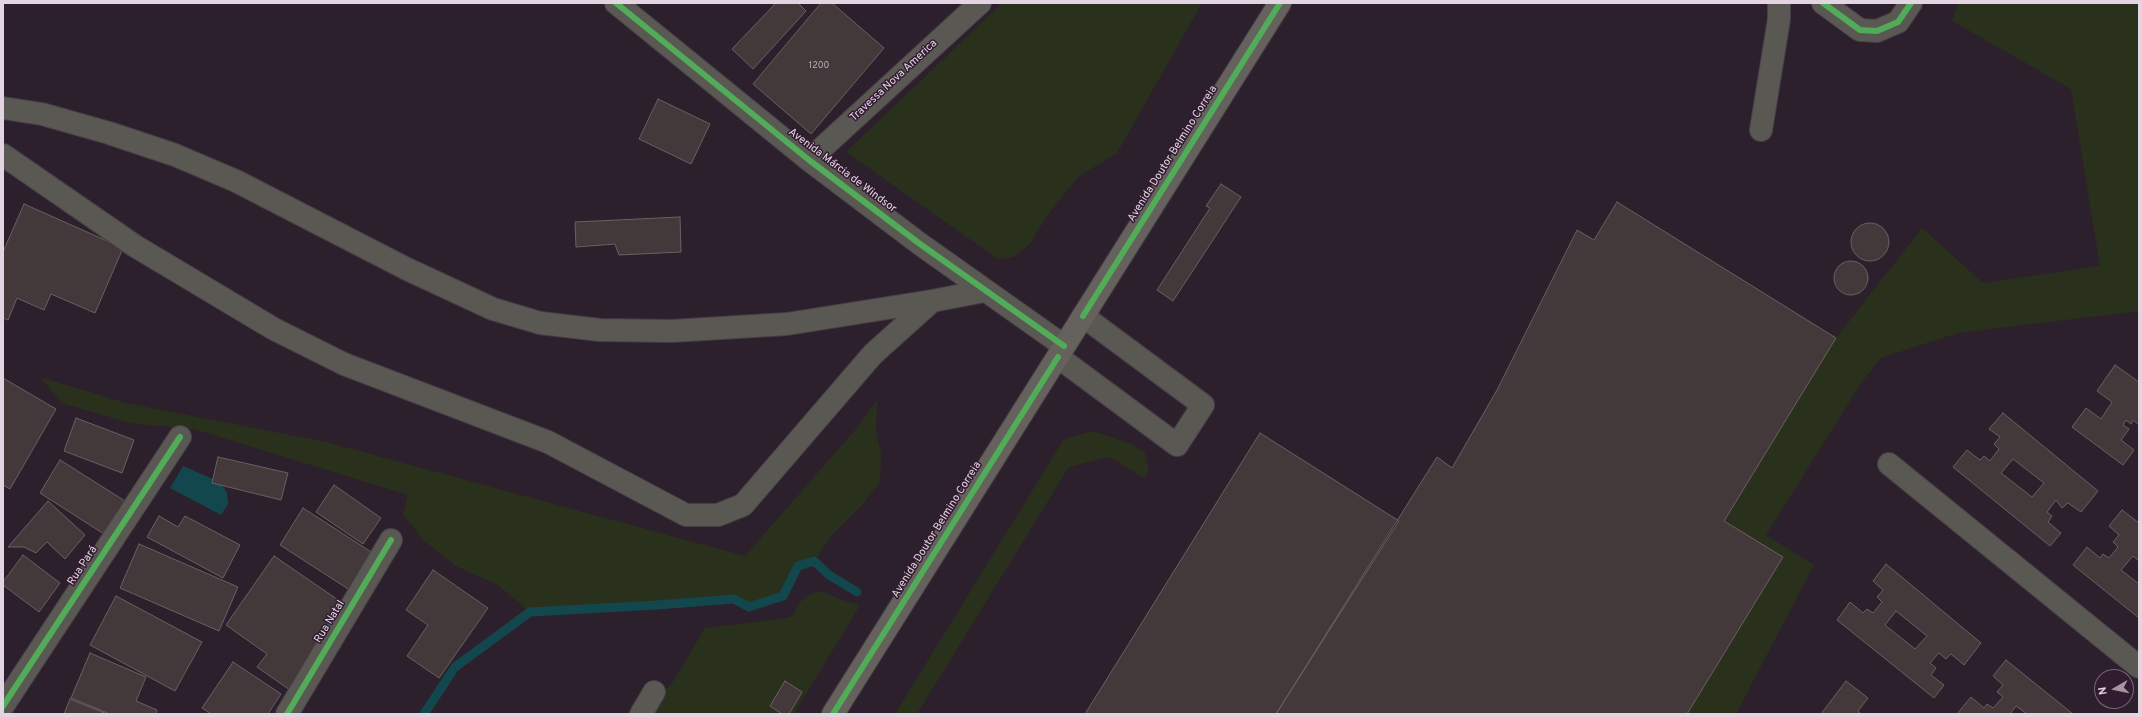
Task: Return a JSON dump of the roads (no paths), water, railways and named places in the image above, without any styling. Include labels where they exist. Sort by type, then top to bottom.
[{"type":"main road","name":"Avenida Doutor Belmino Correia","points":[[833,714],[1280,3]]},
{"type":"street","name":"Avenida Márcia de Windsor","points":[[616,3],[809,160],[984,291],[1177,445],[1203,406],[1083,316]]},
{"type":"street","name":"Travessa Nova America","points":[[809,160],[980,3]]},
{"type":"street","points":[[1761,130],[1778,26],[1779,3]]},
{"type":"street","points":[[1823,3],[1860,30],[1877,31],[1898,22],[1911,3]]},
{"type":"street","points":[[3,108],[42,114],[109,133],[175,155],[236,181],[393,262],[486,306],[540,323],[600,330],[672,331],[772,325],[932,301],[984,291]]},
{"type":"street","points":[[3,155],[135,246],[274,329],[344,364],[548,442],[686,515],[718,515],[743,505],[873,354],[932,301]]},
{"type":"street","name":"Rua Pará","points":[[3,706],[180,437]]},
{"type":"street","points":[[1889,464],[2139,667]]},
{"type":"street","name":"Rua Natal","points":[[287,714],[391,540]]},
{"type":"street","points":[[641,714],[654,692]]},
{"type":"water","points":[[183,466],[220,482],[227,493],[228,504],[221,515],[170,488]]},
{"type":"waterway","points":[[424,714],[455,667],[530,612],[734,599],[749,607],[783,596],[798,566],[814,561],[829,575],[857,592]]}]
